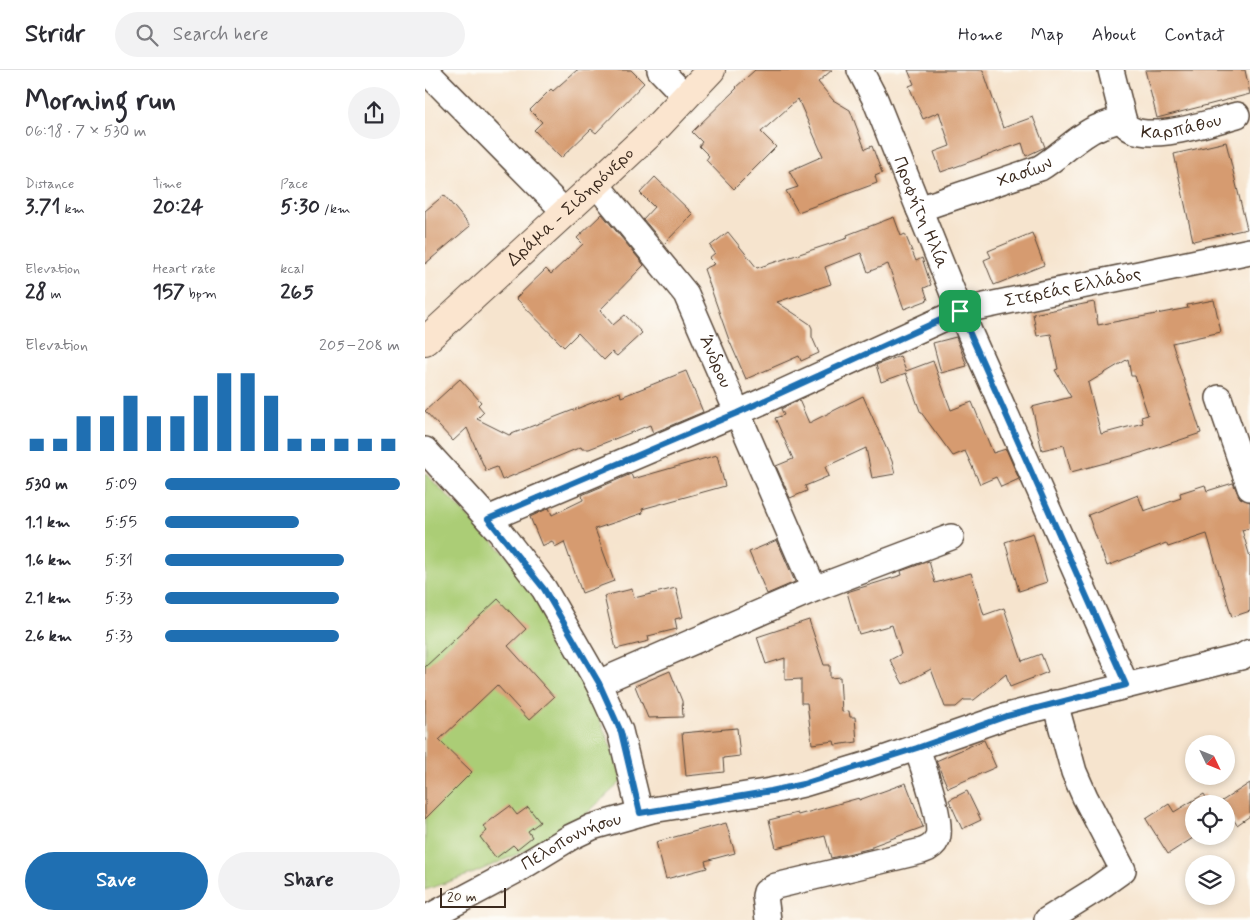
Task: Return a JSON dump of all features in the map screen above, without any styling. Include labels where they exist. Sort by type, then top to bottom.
[{"type":"street","points":[[425,70],[565,212]]},
{"type":"street","points":[[660,70],[686,97]]},
{"type":"street","name":"Δράμα - Σιδηρόνερο","points":[[425,341],[596,184],[686,97],[711,70]]},
{"type":"street","name":"Προφήτη Ηλία","points":[[860,70],[875,99],[960,311],[1126,685]]},
{"type":"street","name":"Καρπάθου","points":[[1111,70],[1123,119],[1125,125],[1130,130],[1161,133],[1237,115]]},
{"type":"street","name":"Χασίων","points":[[919,209],[1039,168],[1053,160],[1095,128],[1123,119]]},
{"type":"street","name":"Άνδρου","points":[[596,184],[687,294],[814,589]]},
{"type":"street","name":"Στερεάς Ελλάδος","points":[[488,519],[737,413],[960,311],[1250,251]]},
{"type":"street","points":[[1219,398],[1250,488]]},
{"type":"street","points":[[425,450],[488,519],[544,589],[599,683],[621,732],[640,813]]},
{"type":"street","points":[[599,683],[814,589],[951,537]]},
{"type":"street","name":"Πελοποννήσου","points":[[425,920],[517,870],[581,831],[640,813],[779,789],[838,774],[987,722],[1055,703],[1241,657],[1250,652]]},
{"type":"street","points":[[1047,920],[1123,870],[1074,772],[1055,703]]},
{"type":"street","points":[[768,920],[764,899],[766,892],[776,886],[922,851],[929,848],[935,842],[939,833],[938,820],[917,748]]},
{"type":"green space","points":[[425,473],[511,560],[559,628],[575,660],[614,754],[622,781],[585,815],[534,847],[474,873],[425,890]]},
{"type":"building","points":[[577,70],[631,70],[644,83],[596,133],[591,129],[561,158],[534,130],[542,122],[530,110],[551,89],[553,91]]},
{"type":"building","points":[[755,70],[832,70],[818,82],[833,100],[850,110],[865,149],[872,146],[882,173],[875,176],[877,183],[798,212],[786,191],[798,187],[789,171],[823,156],[798,99],[761,132],[776,147],[734,189],[706,160],[709,156],[699,146],[702,142],[692,132]]},
{"type":"building","points":[[908,70],[983,70],[1003,128],[1033,117],[1045,147],[1026,156],[1022,143],[941,172],[934,152],[950,146],[939,112],[923,119],[909,86],[914,84]]},
{"type":"building","points":[[1145,70],[1245,70],[1250,94],[1157,118]]},
{"type":"building","points":[[1226,142],[1247,229],[1193,241],[1174,154]]},
{"type":"building","points":[[655,177],[693,214],[664,244],[643,219],[654,207],[640,193]]},
{"type":"building","points":[[444,195],[470,226],[425,264],[425,211]]},
{"type":"building","points":[[602,214],[644,265],[600,310],[613,325],[625,315],[642,333],[617,356],[612,352],[604,360],[578,333],[564,347],[516,298],[546,269],[551,274],[583,244],[577,238]]},
{"type":"building","points":[[894,217],[901,236],[905,234],[916,261],[922,258],[931,285],[924,288],[928,300],[904,309],[888,264],[868,272],[861,253],[825,267],[831,284],[777,302],[810,324],[812,337],[819,353],[801,361],[799,356],[746,379],[729,340],[704,269],[715,264],[709,258],[715,253],[710,246],[728,232],[757,268],[848,238],[847,235]]},
{"type":"building","points":[[1032,233],[1044,265],[994,285],[984,260],[991,257],[988,251]]},
{"type":"building","points":[[1214,300],[1221,332],[1172,343],[1201,433],[1135,455],[1071,472],[1064,445],[1042,450],[1032,407],[1071,397],[1055,370],[1058,369],[1051,334],[1037,336],[1033,314],[1094,302],[1098,325],[1188,308],[1187,305]],"holes":[[[1128,359],[1131,376],[1135,376],[1148,415],[1141,417],[1143,423],[1101,434],[1088,383]]]},
{"type":"building","points":[[956,337],[967,366],[941,373],[933,343]]},
{"type":"building","points":[[900,356],[906,371],[933,361],[951,410],[972,402],[993,453],[1006,449],[1019,479],[1001,487],[996,477],[980,484],[965,451],[953,456],[920,411],[906,373],[881,382],[876,365]]},
{"type":"building","points":[[686,371],[703,412],[653,433],[650,425],[589,449],[582,449],[581,447],[502,480],[497,467],[486,471],[467,428],[453,441],[425,411],[460,379],[481,402],[478,405],[484,412],[477,419],[509,435],[620,392],[621,397]]},
{"type":"building","points":[[863,396],[892,461],[895,474],[872,478],[866,448],[825,467],[829,476],[805,486],[807,491],[790,498],[776,466],[793,459],[775,418],[784,415],[781,409],[799,400],[809,423]]},
{"type":"building","points":[[717,455],[725,486],[642,509],[643,513],[595,529],[614,581],[582,593],[564,542],[555,547],[552,541],[542,546],[530,517],[549,508],[552,515],[583,500],[582,495],[631,474],[633,479]]},
{"type":"building","points":[[1233,483],[1240,498],[1250,502],[1250,528],[1242,530],[1250,557],[1250,611],[1232,617],[1207,534],[1168,547],[1166,543],[1107,566],[1088,515],[1138,495],[1144,511],[1181,498],[1180,493],[1205,485],[1207,491]]},
{"type":"building","points":[[1033,533],[1047,582],[1019,591],[1005,542]]},
{"type":"building","points":[[777,540],[795,582],[767,594],[749,552]]},
{"type":"building","points":[[929,561],[935,583],[971,573],[984,615],[1004,608],[1022,661],[1041,654],[1048,672],[1010,687],[1006,674],[974,700],[964,700],[956,707],[945,707],[931,669],[903,684],[890,660],[901,654],[892,625],[859,634],[847,592],[902,575],[901,571]]},
{"type":"building","points":[[676,588],[683,617],[675,619],[677,629],[648,636],[649,641],[616,649],[604,596],[632,589],[634,598]]},
{"type":"building","points":[[498,599],[526,629],[508,646],[554,697],[529,720],[497,685],[439,740],[472,772],[425,819],[425,667]]},
{"type":"building","points":[[809,620],[824,665],[830,665],[830,678],[840,677],[842,712],[849,711],[850,717],[855,717],[857,742],[835,745],[834,741],[812,744],[807,703],[801,703],[801,679],[785,680],[785,658],[766,664],[757,637]]},
{"type":"building","points":[[670,671],[682,701],[683,717],[648,718],[635,686]]},
{"type":"building","points":[[737,728],[740,756],[723,758],[724,772],[686,776],[682,733]]},
{"type":"building","points":[[984,740],[996,767],[948,788],[936,761]]},
{"type":"building","points":[[906,783],[923,827],[872,846],[872,848],[831,858],[825,836],[776,848],[769,820],[797,813],[798,815],[859,798],[859,800]]},
{"type":"building","points":[[1250,783],[1250,816],[1237,825],[1235,822],[1235,795],[1231,795]]},
{"type":"building","points":[[967,791],[981,820],[962,829],[949,800]]},
{"type":"building","points":[[1169,804],[1174,812],[1185,805],[1185,843],[1168,854],[1146,819]]},
{"type":"building","points":[[510,806],[517,815],[528,807],[540,822],[528,831],[532,837],[517,849],[513,845],[496,858],[480,837],[487,831],[483,826]]},
{"type":"building","points":[[726,823],[735,853],[705,861],[707,868],[666,879],[656,842]]},
{"type":"route","points":[[960,311],[1126,685],[987,722],[917,748],[803,784],[640,813],[621,732],[599,683],[544,589],[488,519],[737,413],[960,311]]}]
